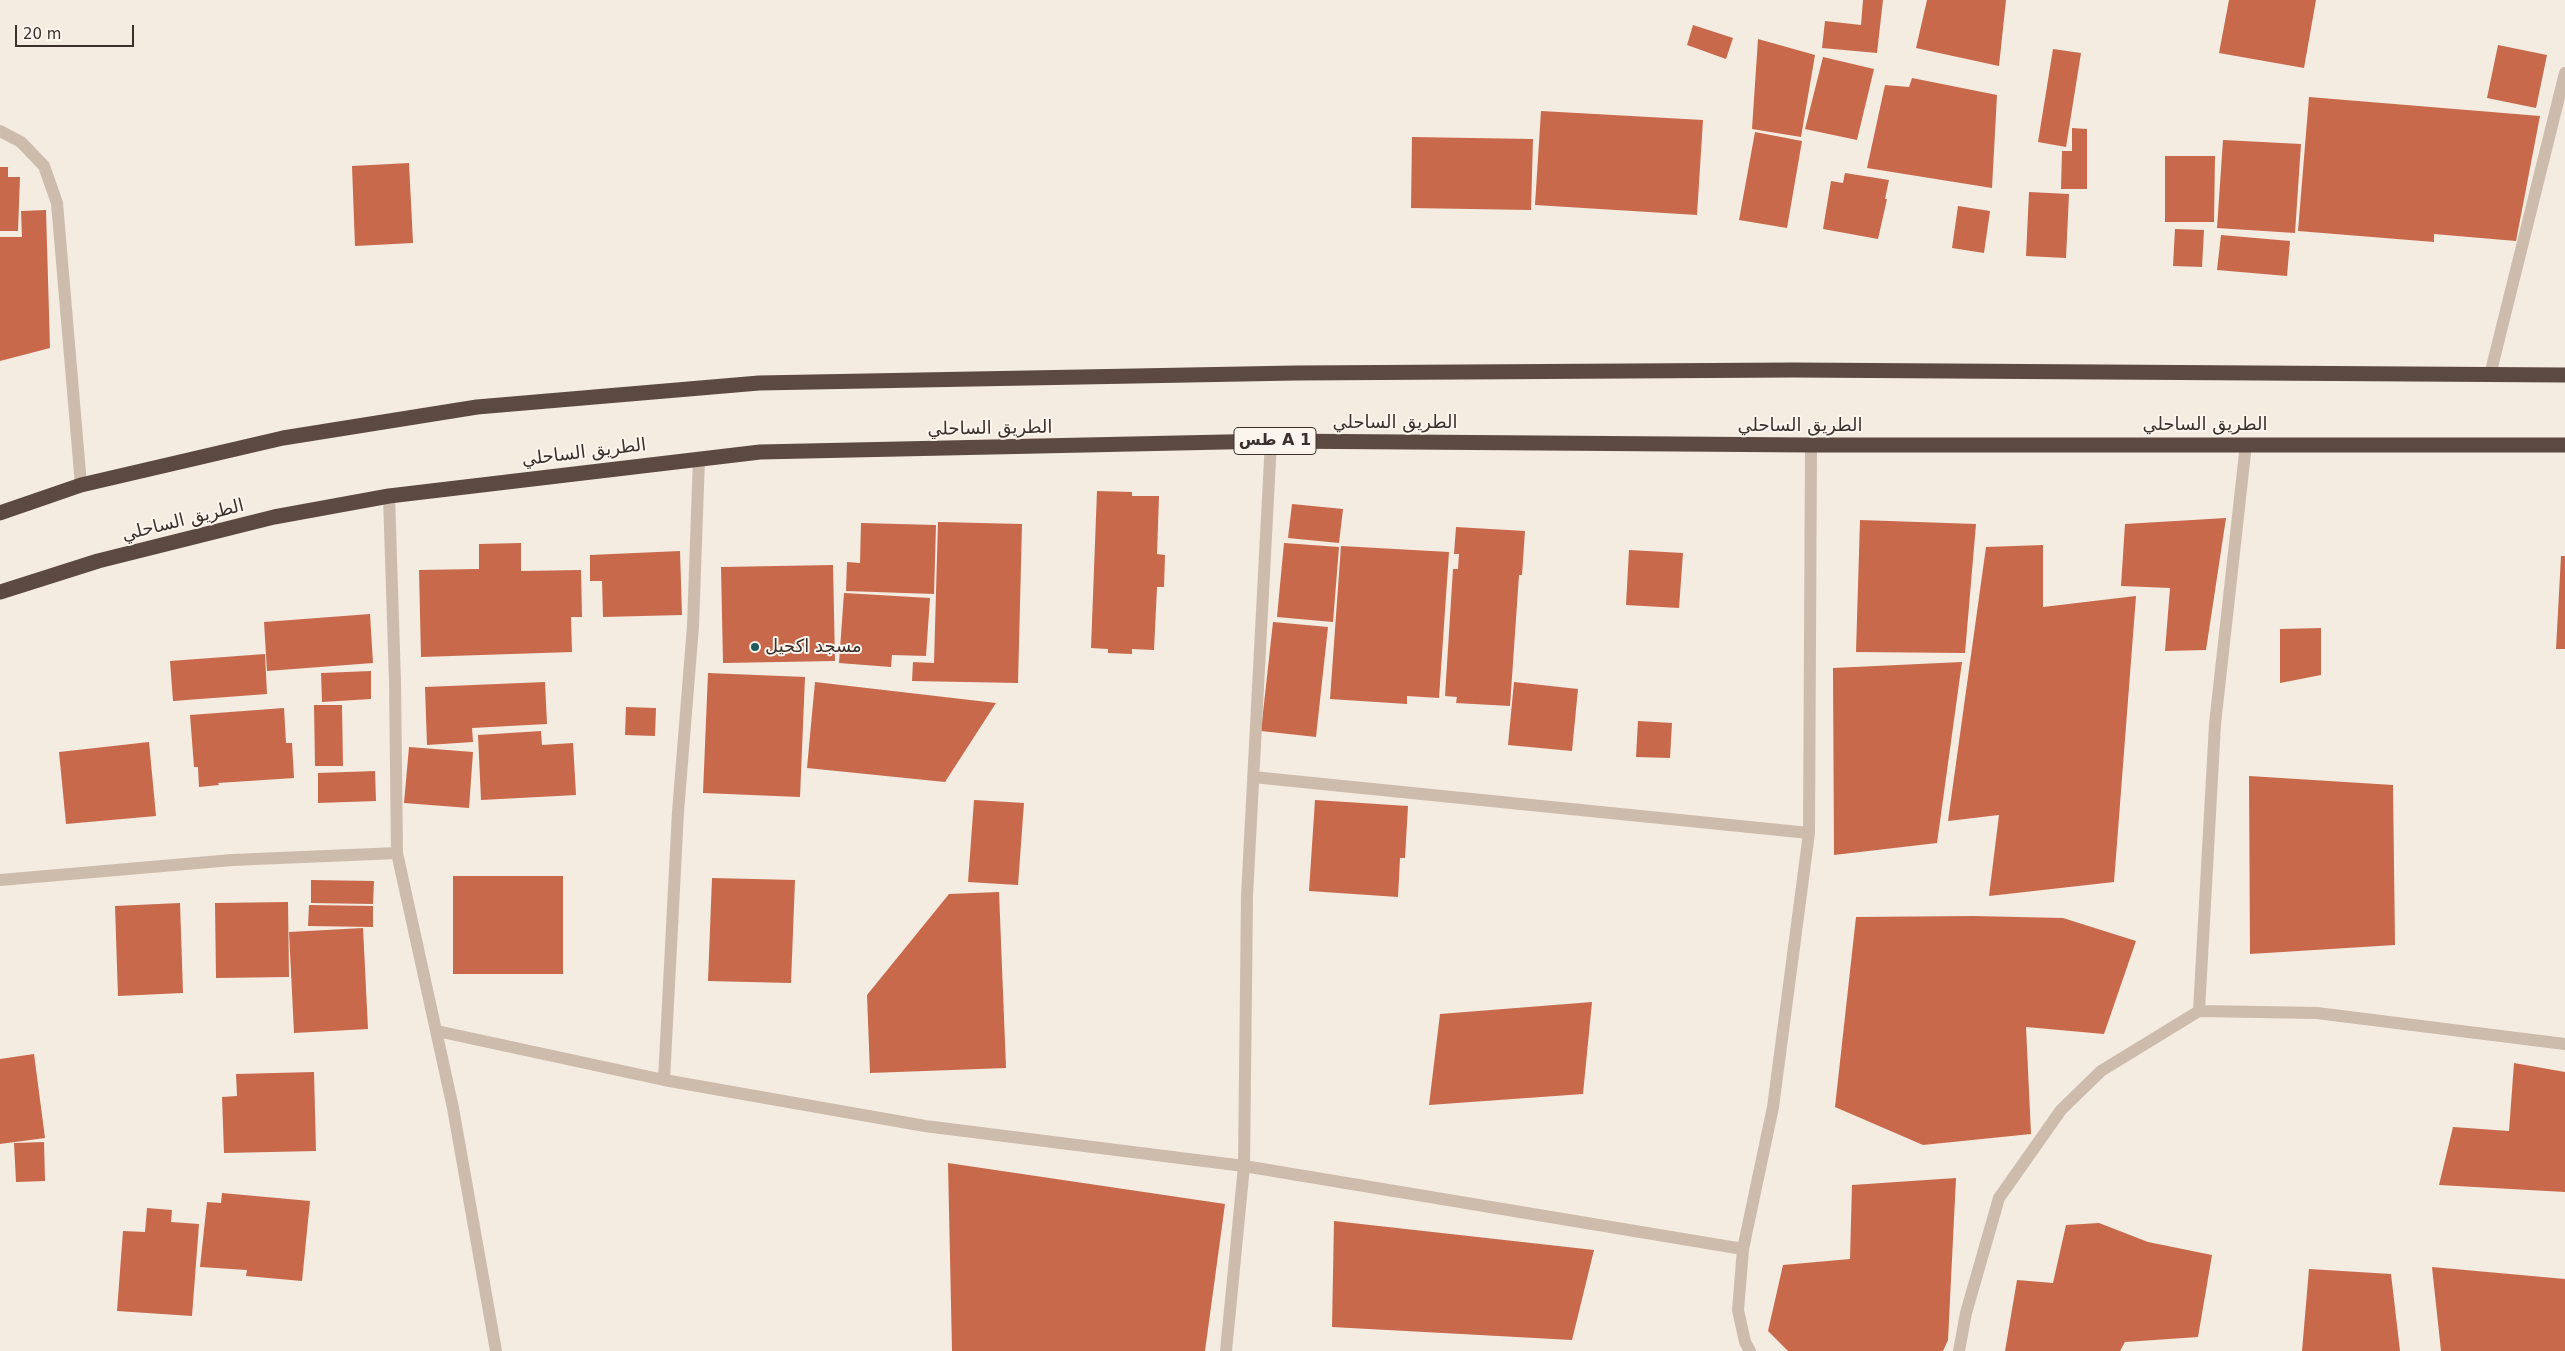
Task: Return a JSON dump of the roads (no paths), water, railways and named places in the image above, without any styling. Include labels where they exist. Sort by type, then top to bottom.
[{"type":"highway","points":[[0,512],[81,485],[284,438],[477,407],[760,383],[1296,373],[1753,370],[2565,375]]},
{"type":"highway","name":"الطريق الساحلي","points":[[0,592],[98,562],[274,517],[389,496],[760,452],[1271,441],[1811,445],[2565,445]]},
{"type":"street","points":[[2490,375],[2565,73]]},
{"type":"street","points":[[0,131],[21,142],[44,166],[57,203],[81,485]]},
{"type":"street","points":[[1226,1351],[1244,1166],[1247,896],[1271,441]]},
{"type":"street","points":[[2199,1011],[2215,724],[2246,444]]},
{"type":"street","points":[[1750,1351],[1744,1342],[1738,1310],[1743,1249],[1773,1107],[1809,833],[1811,445]]},
{"type":"street","points":[[664,1080],[678,812],[693,626],[698,458]]},
{"type":"street","points":[[389,496],[395,682],[397,853],[437,1031],[489,1303],[496,1351]]},
{"type":"street","points":[[1254,777],[1809,833]]},
{"type":"street","points":[[0,880],[232,860],[397,853]]},
{"type":"street","points":[[1959,1351],[1966,1313],[1999,1198],[2062,1110],[2101,1071],[2199,1011],[2317,1013],[2565,1044]]},
{"type":"street","points":[[437,1031],[664,1080],[925,1126],[1244,1166],[1743,1249]]},
{"type":"place","name":"مسجد اكحيل","points":[[755,647]]}]
